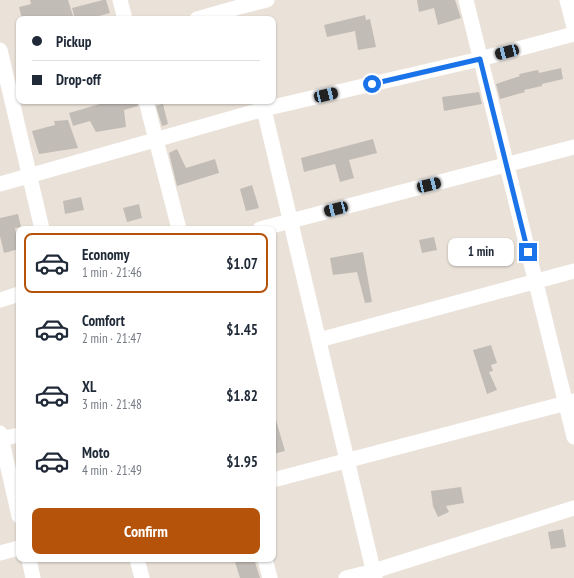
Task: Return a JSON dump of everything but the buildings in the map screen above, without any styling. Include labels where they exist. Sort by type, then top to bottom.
[{"type":"street","points":[[120,0],[123,16]]},
{"type":"street","points":[[209,16],[267,0]]},
{"type":"street","points":[[466,0],[535,281],[570,402],[574,437]]},
{"type":"street","points":[[567,0],[574,27]]},
{"type":"street","points":[[276,102],[480,59],[574,34]]},
{"type":"street","points":[[0,50],[8,75],[29,176],[41,226]]},
{"type":"street","points":[[147,104],[178,226]]},
{"type":"street","points":[[0,184],[156,140],[263,105],[375,575]]},
{"type":"street","points":[[271,226],[574,147]]},
{"type":"street","points":[[319,340],[574,271]]},
{"type":"street","points":[[0,300],[16,295]]},
{"type":"street","points":[[276,479],[570,402]]},
{"type":"street","points":[[16,435],[0,437],[16,504]]},
{"type":"street","points":[[346,578],[375,575],[574,508]]},
{"type":"street","points":[[0,553],[16,549]]},
{"type":"street","points":[[30,562],[33,578]]},
{"type":"street","points":[[138,562],[142,578]]},
{"type":"street","points":[[266,562],[270,578]]},
{"type":"route","points":[[372,84],[480,59],[528,252]]}]
